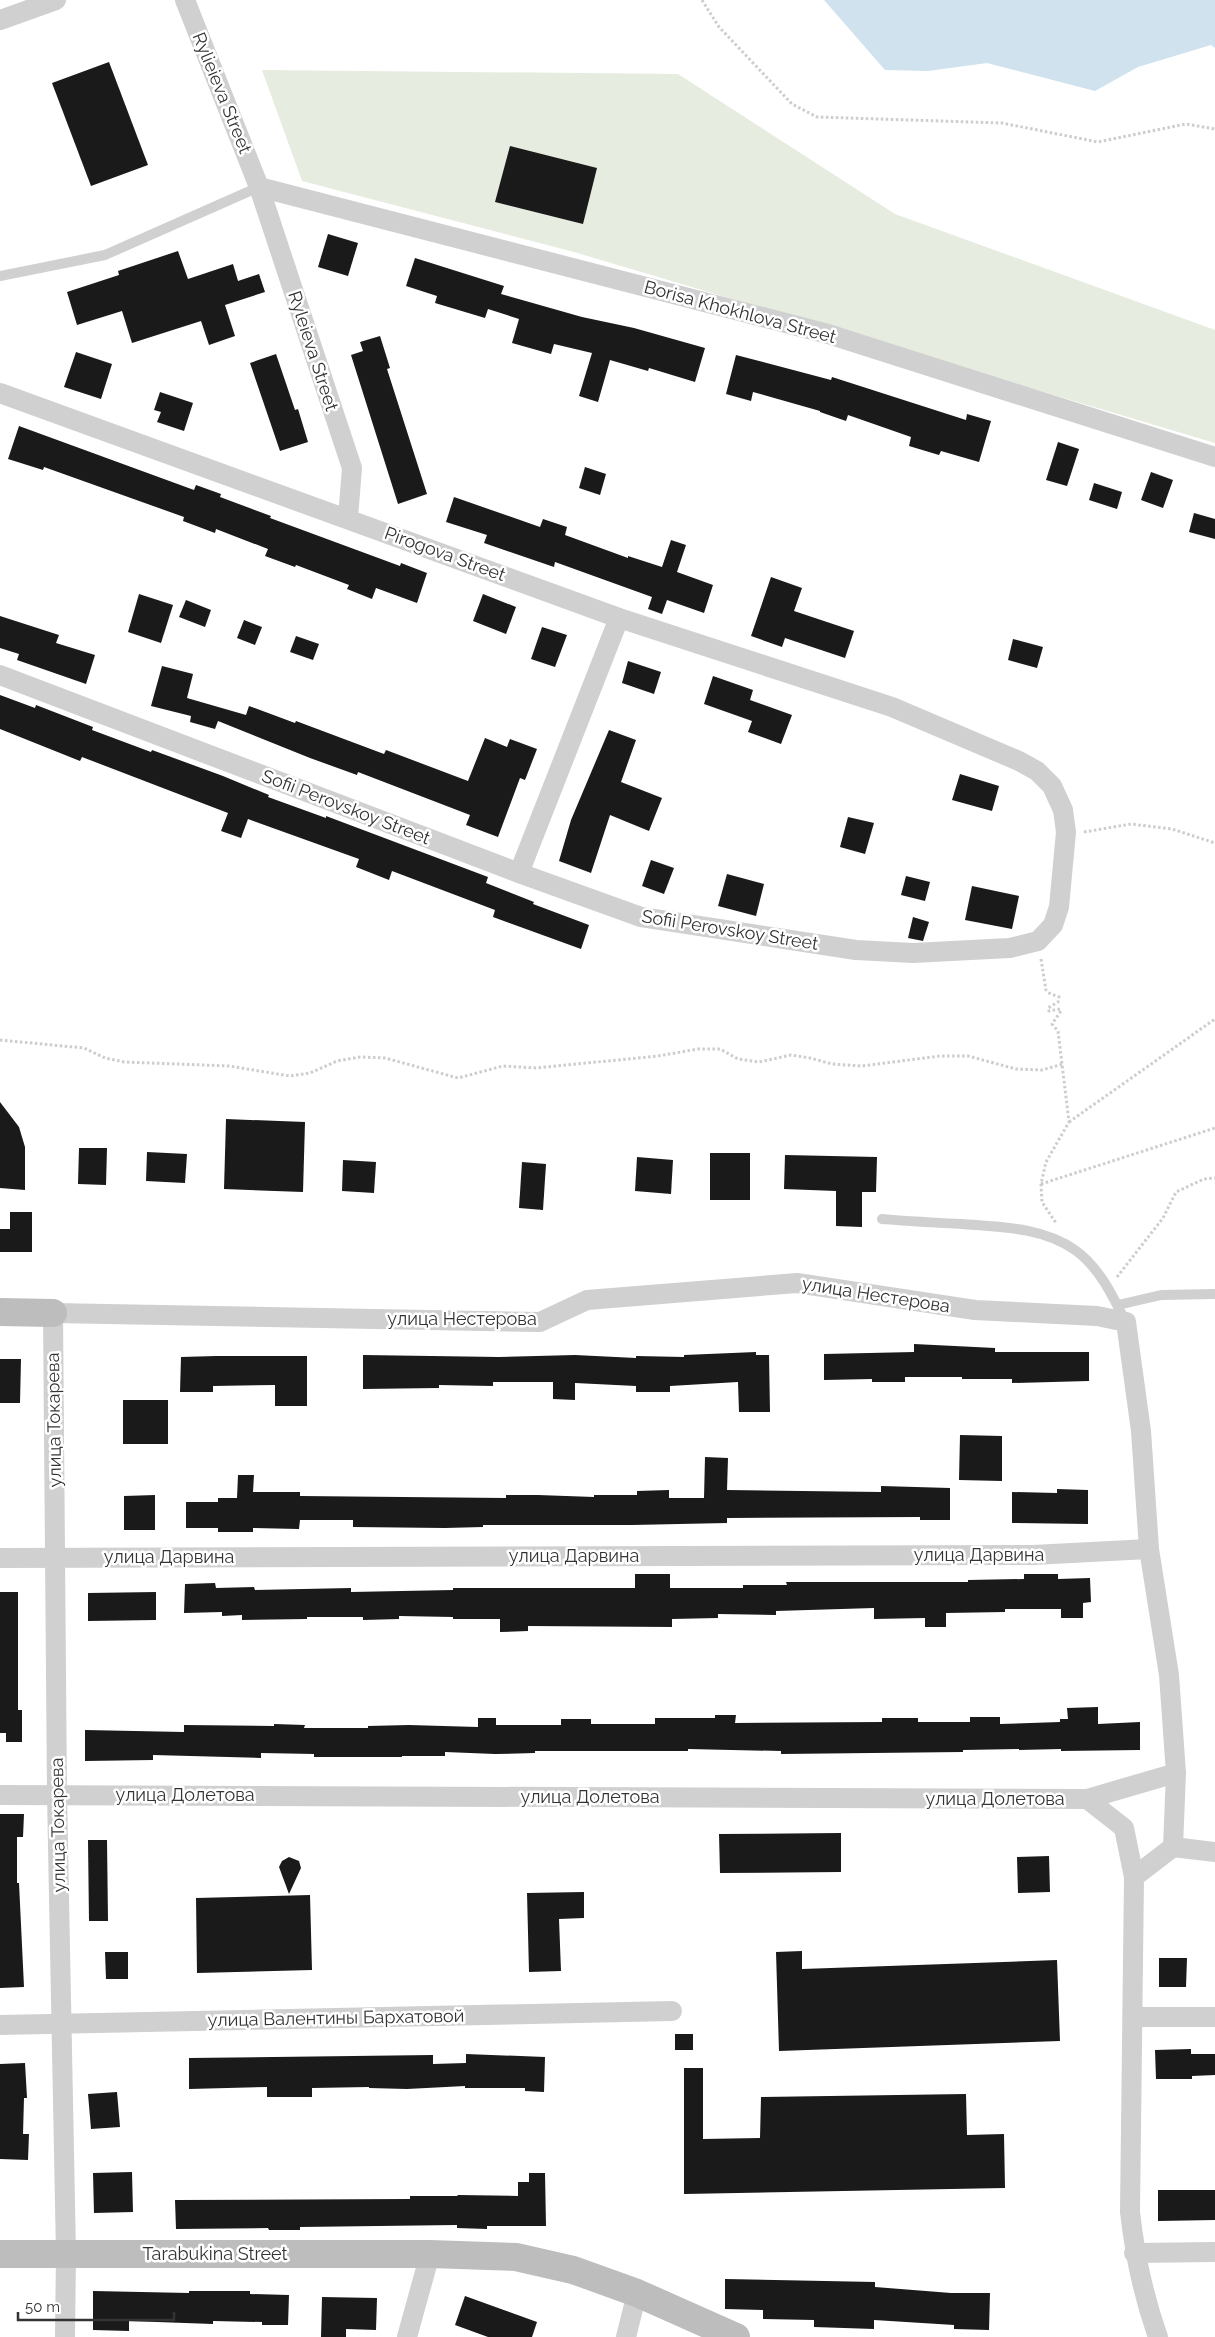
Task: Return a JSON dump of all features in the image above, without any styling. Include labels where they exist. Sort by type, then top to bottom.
[{"type":"main road","name":"улица Нестерова","points":[[0,1312],[53,1313]]},
{"type":"main road","name":"Tarabukina Street","points":[[0,2254],[430,2254],[516,2256],[573,2270],[637,2293],[736,2337]]},
{"type":"street","points":[[0,20],[56,0]]},
{"type":"street","name":"Rylieieva Street","points":[[185,0],[259,187]]},
{"type":"street","name":"Borisa Khokhlova Street","points":[[259,187],[828,334],[1215,457]]},
{"type":"street","name":"Ryleieva Street","points":[[259,187],[352,468],[348,518]]},
{"type":"street","name":"Pirogova Street","points":[[0,392],[619,618],[892,708],[1037,771],[1052,786],[1056,794],[1063,810],[1066,832]]},
{"type":"street","points":[[519,873],[619,618]]},
{"type":"street","name":"Sofii Perovskoy Street","points":[[0,674],[519,873],[641,917],[856,950],[914,953],[1001,949],[1038,941]]},
{"type":"street","points":[[1038,941],[1053,925],[1059,907],[1066,832]]},
{"type":"street","name":"улица Нестерова","points":[[53,1313],[540,1322],[587,1300],[797,1282],[975,1310],[1098,1316],[1122,1314]]},
{"type":"street","name":"улица Токарева","points":[[53,1313],[57,1795],[63,2024],[66,2254],[65,2337]]},
{"type":"street","points":[[1122,1314],[1141,1431],[1148,1549],[1169,1675],[1176,1773],[1173,1847]]},
{"type":"street","name":"улица Дарвина","points":[[0,1558],[1033,1555],[1148,1549]]},
{"type":"street","name":"улица Долетова","points":[[0,1795],[1087,1799],[1176,1773]]},
{"type":"street","points":[[1087,1799],[1124,1828],[1134,1877],[1130,2212],[1134,2253],[1143,2294],[1158,2337]]},
{"type":"street","points":[[1134,1877],[1173,1847],[1215,1852]]},
{"type":"street","name":"улица Валентины Бархатовой","points":[[0,2025],[672,2011]]},
{"type":"street","points":[[1132,2017],[1215,2017]]},
{"type":"street","points":[[1134,2253],[1215,2252]]},
{"type":"street","points":[[407,2337],[430,2254]]},
{"type":"street","points":[[626,2337],[637,2293]]},
{"type":"lane","points":[[0,276],[105,255],[259,187]]},
{"type":"lane","points":[[882,1219],[1015,1228],[1047,1235],[1075,1250],[1095,1268],[1122,1314],[1162,1295],[1215,1294]]},
{"type":"path","points":[[702,0],[719,27],[792,104],[817,117],[1002,123],[1098,142],[1186,124],[1215,129]]},
{"type":"path","points":[[1066,832],[1091,833],[1112,826],[1130,824],[1172,830],[1215,844]]},
{"type":"path","points":[[1038,941],[1046,990],[1048,993],[1059,997],[1058,1002],[1048,1008],[1049,1011],[1060,1009],[1061,1011],[1052,1024],[1058,1031],[1069,1122]]},
{"type":"path","points":[[1075,1250],[1042,1202],[1041,1184],[1046,1162],[1069,1122],[1215,1019]]},
{"type":"path","points":[[0,1040],[84,1048],[105,1058],[124,1062],[229,1066],[290,1076],[310,1073],[337,1061],[360,1057],[385,1058],[458,1078],[503,1066],[536,1068],[658,1056],[698,1049],[720,1049],[738,1059],[759,1062],[791,1055],[832,1064],[862,1066],[940,1056],[968,1056],[1016,1069],[1042,1070],[1063,1064]]},
{"type":"path","points":[[1041,1184],[1215,1128]]},
{"type":"path","points":[[1109,1290],[1128,1260],[1163,1218],[1176,1192],[1204,1179],[1215,1178]]},
{"type":"shaded area","points":[[262,70],[678,74],[895,214],[1215,330],[1215,443],[574,252],[302,181]]},
{"type":"water","points":[[824,0],[1215,0],[1215,48],[1211,45],[1138,67],[1095,91],[987,63],[928,71],[885,70]]},
{"type":"building","points":[[109,62],[148,165],[91,186],[52,83]]},
{"type":"building","points":[[510,146],[597,168],[583,224],[495,202]]},
{"type":"building","points":[[328,234],[358,243],[348,276],[318,267]]},
{"type":"building","points":[[178,251],[188,279],[233,264],[238,281],[259,274],[265,292],[225,305],[235,336],[209,345],[201,321],[132,343],[122,311],[77,325],[67,292],[119,275],[118,271]]},
{"type":"building","points":[[415,258],[504,286],[501,294],[582,317],[634,328],[705,348],[695,382],[649,368],[648,371],[610,360],[598,402],[579,396],[592,353],[554,344],[551,354],[512,343],[519,319],[488,309],[485,318],[435,303],[437,296],[406,286]]},
{"type":"building","points":[[380,336],[390,368],[387,369],[427,494],[398,504],[351,355],[363,351],[360,342]]},
{"type":"building","points":[[76,352],[112,364],[101,399],[64,387]]},
{"type":"building","points":[[276,354],[295,410],[298,409],[308,442],[280,451],[250,363]]},
{"type":"building","points":[[736,355],[831,380],[832,377],[966,420],[967,414],[991,421],[979,462],[941,451],[939,455],[909,446],[911,437],[848,415],[846,421],[820,411],[753,392],[751,401],[726,394]]},
{"type":"building","points":[[160,392],[193,403],[184,431],[157,422],[161,412],[154,410]]},
{"type":"building","points":[[19,426],[194,490],[196,485],[221,494],[220,497],[271,516],[270,518],[400,566],[401,563],[427,573],[417,603],[376,588],[372,599],[347,589],[349,585],[296,565],[295,567],[265,556],[268,549],[216,529],[215,533],[183,521],[184,517],[44,467],[43,470],[8,459]]},
{"type":"building","points":[[1058,442],[1079,449],[1067,486],[1046,480]]},
{"type":"building","points":[[585,467],[606,474],[600,495],[579,488]]},
{"type":"building","points":[[1151,472],[1173,480],[1163,508],[1141,500]]},
{"type":"building","points":[[1094,483],[1122,492],[1117,509],[1089,500]]},
{"type":"building","points":[[454,497],[540,527],[543,519],[567,527],[565,535],[628,558],[628,556],[662,567],[671,540],[686,545],[677,572],[713,585],[704,613],[667,600],[662,614],[648,609],[652,597],[555,562],[554,567],[484,543],[487,535],[446,522]]},
{"type":"building","points":[[1194,513],[1215,519],[1215,539],[1189,532]]},
{"type":"building","points":[[771,577],[802,588],[794,611],[854,631],[845,658],[785,638],[782,647],[751,636]]},
{"type":"building","points":[[139,594],[173,605],[161,643],[128,632]]},
{"type":"building","points":[[483,594],[516,607],[506,634],[473,621]]},
{"type":"building","points":[[186,600],[211,610],[205,627],[179,617]]},
{"type":"building","points":[[0,616],[59,635],[56,643],[95,655],[86,684],[17,660],[19,654],[0,648]]},
{"type":"building","points":[[244,620],[262,627],[255,645],[237,638]]},
{"type":"building","points":[[542,627],[567,635],[555,667],[531,659]]},
{"type":"building","points":[[296,636],[319,644],[313,660],[290,652]]},
{"type":"building","points":[[1013,639],[1043,647],[1037,668],[1008,660]]},
{"type":"building","points":[[628,661],[661,672],[654,694],[622,683]]},
{"type":"building","points":[[162,666],[193,674],[187,698],[246,715],[249,706],[295,723],[296,721],[384,754],[386,750],[468,781],[485,738],[507,747],[510,739],[537,749],[525,780],[520,778],[498,837],[466,825],[470,815],[358,772],[357,775],[310,758],[218,721],[215,729],[190,722],[191,716],[151,706]]},
{"type":"building","points":[[713,676],[753,690],[750,700],[792,715],[781,744],[748,732],[752,721],[704,704]]},
{"type":"building","points":[[0,695],[35,708],[36,705],[93,727],[92,730],[223,776],[269,795],[268,797],[326,818],[326,816],[488,877],[486,883],[534,902],[533,904],[589,925],[581,949],[493,917],[495,910],[392,871],[389,880],[356,867],[359,859],[248,819],[241,838],[221,831],[228,813],[82,757],[80,761],[0,729]]},
{"type":"building","points":[[609,730],[636,740],[621,782],[662,798],[649,831],[610,815],[591,873],[559,861],[571,820]]},
{"type":"building","points":[[960,774],[999,786],[992,811],[952,800]]},
{"type":"building","points":[[848,817],[874,823],[865,854],[840,847]]},
{"type":"building","points":[[651,860],[674,868],[664,894],[642,886]]},
{"type":"building","points":[[727,874],[764,884],[756,916],[718,906]]},
{"type":"building","points":[[906,876],[930,882],[925,901],[901,895]]},
{"type":"building","points":[[972,886],[1019,896],[1012,929],[965,920]]},
{"type":"building","points":[[913,917],[929,922],[923,941],[908,938]]},
{"type":"building","points":[[0,1102],[19,1127],[25,1147],[25,1190],[0,1188]]},
{"type":"building","points":[[226,1119],[305,1122],[303,1192],[224,1189]]},
{"type":"building","points":[[79,1148],[107,1148],[106,1185],[78,1184]]},
{"type":"building","points":[[147,1152],[187,1154],[185,1183],[146,1181]]},
{"type":"building","points":[[710,1153],[750,1153],[750,1200],[710,1200]]},
{"type":"building","points":[[785,1155],[877,1157],[876,1192],[862,1192],[862,1227],[836,1226],[836,1191],[784,1189]]},
{"type":"building","points":[[637,1157],[673,1160],[671,1194],[635,1191]]},
{"type":"building","points":[[343,1160],[376,1162],[374,1193],[342,1191]]},
{"type":"building","points":[[522,1162],[546,1164],[543,1210],[519,1208]]},
{"type":"building","points":[[10,1212],[32,1212],[32,1252],[0,1252],[0,1229],[10,1229]]},
{"type":"building","points":[[914,1344],[995,1348],[995,1352],[1089,1352],[1089,1381],[1012,1383],[1012,1379],[962,1379],[962,1377],[905,1377],[905,1382],[872,1382],[872,1379],[824,1380],[824,1354],[914,1352]]},
{"type":"building","points":[[756,1352],[756,1355],[769,1355],[770,1412],[739,1412],[738,1382],[670,1386],[670,1392],[636,1392],[636,1386],[575,1383],[575,1400],[553,1399],[553,1382],[493,1382],[493,1386],[439,1385],[439,1388],[363,1389],[363,1355],[499,1357],[575,1355],[636,1358],[636,1356],[684,1357],[684,1355]]},
{"type":"building","points":[[307,1356],[307,1406],[275,1406],[275,1385],[213,1386],[213,1392],[180,1392],[181,1357]]},
{"type":"building","points":[[0,1359],[21,1359],[20,1403],[0,1403]]},
{"type":"building","points":[[123,1400],[168,1400],[168,1444],[123,1444]]},
{"type":"building","points":[[960,1435],[1002,1436],[1002,1481],[959,1480]]},
{"type":"building","points":[[705,1457],[728,1458],[727,1490],[881,1492],[881,1486],[950,1488],[950,1520],[920,1520],[920,1517],[727,1518],[727,1523],[483,1525],[483,1527],[445,1528],[353,1527],[353,1520],[300,1520],[299,1529],[253,1528],[253,1532],[218,1532],[218,1528],[186,1528],[186,1502],[218,1502],[218,1498],[237,1498],[238,1475],[254,1475],[253,1492],[300,1492],[300,1496],[506,1498],[506,1495],[538,1495],[594,1497],[594,1495],[637,1495],[637,1491],[669,1490],[669,1498],[704,1498]]},
{"type":"building","points":[[1057,1489],[1088,1490],[1088,1524],[1012,1523],[1012,1492],[1057,1493]]},
{"type":"building","points":[[155,1495],[155,1530],[124,1530],[124,1496]]},
{"type":"building","points":[[635,1574],[670,1574],[670,1588],[743,1588],[743,1585],[787,1585],[786,1582],[968,1582],[968,1580],[1024,1579],[1024,1574],[1058,1574],[1058,1579],[1090,1578],[1091,1602],[1083,1603],[1083,1618],[1061,1618],[1061,1609],[1005,1609],[1005,1612],[946,1613],[946,1627],[925,1627],[925,1618],[874,1619],[874,1608],[776,1611],[776,1615],[718,1614],[718,1618],[672,1619],[672,1627],[528,1626],[528,1631],[500,1632],[500,1619],[399,1616],[399,1619],[363,1620],[363,1617],[307,1617],[307,1619],[242,1620],[242,1615],[222,1616],[222,1612],[184,1613],[185,1584],[215,1583],[216,1588],[254,1587],[255,1590],[351,1588],[351,1592],[453,1590],[453,1588],[635,1588]]},
{"type":"building","points":[[0,1592],[18,1592],[18,1710],[22,1710],[22,1742],[6,1742],[6,1733],[0,1733]]},
{"type":"building","points":[[156,1592],[156,1620],[88,1621],[88,1593]]},
{"type":"building","points":[[1098,1707],[1098,1724],[1140,1722],[1140,1750],[1061,1751],[1061,1749],[1019,1749],[963,1750],[963,1752],[781,1754],[781,1751],[688,1749],[688,1751],[535,1751],[535,1753],[495,1754],[445,1752],[445,1756],[402,1757],[314,1757],[314,1754],[261,1753],[261,1758],[153,1755],[153,1760],[85,1761],[85,1730],[184,1732],[184,1725],[274,1726],[274,1724],[305,1725],[304,1728],[368,1728],[368,1726],[409,1725],[478,1727],[478,1718],[496,1718],[496,1725],[561,1725],[561,1719],[591,1719],[591,1724],[655,1724],[655,1718],[715,1718],[715,1715],[736,1715],[735,1723],[882,1722],[882,1718],[918,1718],[918,1722],[970,1722],[970,1717],[1000,1717],[1000,1724],[1060,1722],[1060,1719],[1068,1719],[1067,1708]]},
{"type":"building","points":[[0,1814],[24,1814],[23,1837],[17,1837],[17,1883],[19,1883],[24,1987],[0,1988]]},
{"type":"building","points":[[841,1833],[841,1872],[720,1873],[719,1834]]},
{"type":"building","points":[[88,1840],[107,1840],[108,1921],[89,1921]]},
{"type":"building","points":[[1049,1856],[1050,1892],[1018,1893],[1017,1857]]},
{"type":"building","points":[[289,1857],[299,1861],[301,1868],[289,1894],[279,1867],[282,1861]]},
{"type":"building","points":[[584,1892],[584,1918],[559,1919],[561,1971],[529,1972],[527,1893]]},
{"type":"building","points":[[310,1895],[312,1970],[197,1973],[196,1898]]},
{"type":"building","points":[[802,1951],[802,1969],[1057,1960],[1060,2041],[779,2051],[776,1952]]},
{"type":"building","points":[[105,1952],[128,1952],[128,1979],[106,1979]]},
{"type":"building","points":[[1159,1958],[1187,1958],[1186,1987],[1159,1987]]},
{"type":"building","points":[[675,2034],[693,2034],[693,2050],[675,2050]]},
{"type":"building","points":[[1191,2049],[1191,2054],[1215,2054],[1215,2075],[1192,2076],[1192,2079],[1156,2079],[1155,2050]]},
{"type":"building","points":[[466,2054],[545,2057],[544,2092],[525,2091],[525,2088],[465,2088],[465,2086],[407,2089],[369,2087],[312,2088],[312,2097],[267,2097],[267,2087],[189,2089],[189,2058],[433,2055],[433,2064],[466,2063]]},
{"type":"building","points":[[25,2063],[27,2098],[24,2098],[23,2134],[29,2134],[28,2160],[0,2159],[0,2064]]},
{"type":"building","points":[[684,2068],[703,2068],[703,2139],[760,2138],[761,2097],[966,2094],[967,2135],[1004,2134],[1005,2188],[684,2194]]},
{"type":"building","points":[[117,2092],[120,2127],[91,2129],[88,2094]]},
{"type":"building","points":[[132,2172],[133,2212],[94,2213],[93,2173]]},
{"type":"building","points":[[529,2173],[545,2173],[546,2226],[487,2226],[487,2229],[457,2228],[457,2225],[300,2227],[300,2230],[269,2230],[268,2228],[176,2229],[175,2200],[410,2199],[410,2196],[518,2196],[518,2182],[529,2182]]},
{"type":"building","points":[[1158,2190],[1215,2190],[1215,2220],[1158,2221]]},
{"type":"building","points":[[725,2279],[875,2282],[875,2287],[951,2293],[990,2293],[989,2330],[954,2329],[954,2325],[874,2320],[874,2329],[814,2327],[814,2320],[763,2319],[763,2310],[725,2309]]},
{"type":"building","points":[[93,2291],[189,2293],[189,2291],[250,2291],[250,2294],[289,2295],[288,2325],[262,2325],[262,2322],[213,2321],[213,2324],[129,2321],[129,2331],[93,2330]]},
{"type":"building","points":[[465,2296],[537,2322],[532,2337],[488,2337],[455,2325]]},
{"type":"building","points":[[322,2297],[377,2298],[376,2330],[346,2329],[346,2337],[321,2337]]}]
